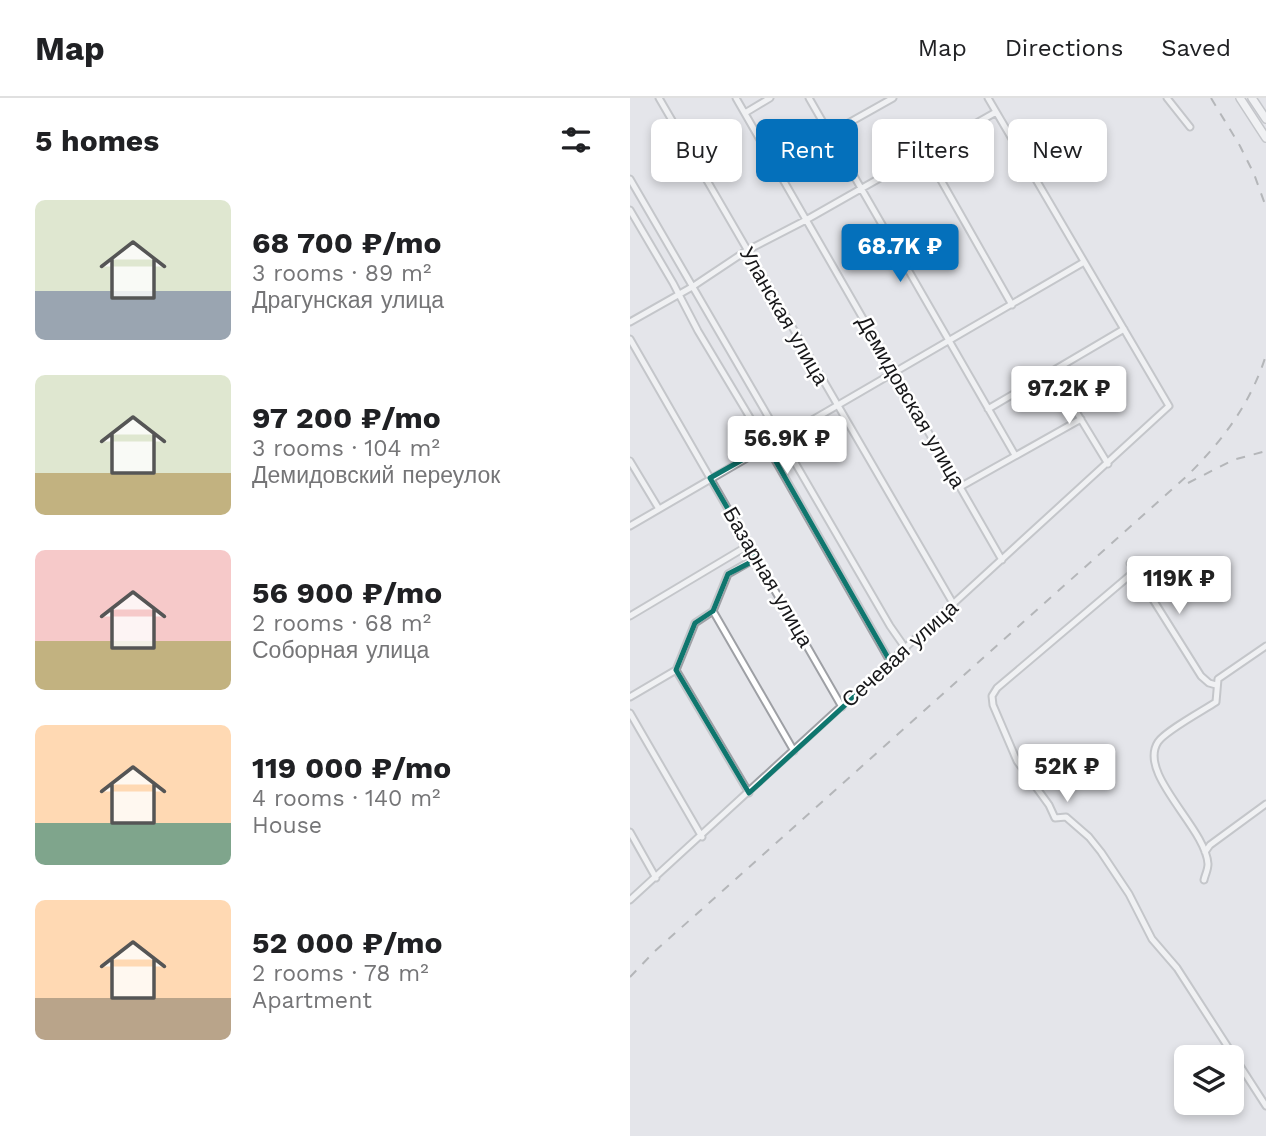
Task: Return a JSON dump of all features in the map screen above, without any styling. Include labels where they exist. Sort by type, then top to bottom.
[{"type":"main road","points":[[1266,119],[1254,98],[1242,100],[1266,138]]},
{"type":"street","name":"Уланская улица","points":[[659,98],[954,605]]},
{"type":"street","name":"Демидовская улица","points":[[736,98],[1002,560]]},
{"type":"street","points":[[745,113],[769,98]]},
{"type":"street","points":[[809,98],[821,119]]},
{"type":"street","points":[[856,119],[893,98]]},
{"type":"street","points":[[988,98],[1124,329],[988,409]]},
{"type":"street","points":[[1167,98],[1191,127]]},
{"type":"street","points":[[984,119],[996,112]]},
{"type":"street","points":[[630,179],[780,439],[906,649]]},
{"type":"street","points":[[856,182],[1015,455]]},
{"type":"street","points":[[630,321],[692,287],[746,251],[874,182]]},
{"type":"street","points":[[942,182],[1012,305]]},
{"type":"street","points":[[630,210],[891,663]]},
{"type":"street","points":[[630,526],[1084,262]]},
{"type":"street","name":"Сечевая улица","points":[[630,901],[1169,406],[1124,329]]},
{"type":"street","name":"Базарная улица","points":[[630,339],[842,706]]},
{"type":"street","points":[[1052,372],[1108,464]]},
{"type":"street","points":[[960,487],[1081,419]]},
{"type":"street","points":[[630,461],[659,509]]},
{"type":"street","points":[[630,616],[749,545]]},
{"type":"street","points":[[630,697],[676,670],[695,623],[713,611],[728,574],[756,558]]},
{"type":"street","points":[[1130,564],[1201,676],[1216,685]]},
{"type":"street","points":[[1135,571],[997,688],[992,696],[996,717],[1017,761],[1049,805],[1055,818],[1066,817],[1089,837],[1129,894],[1152,939],[1177,968],[1266,1106]]},
{"type":"street","points":[[713,611],[794,751]]},
{"type":"street","points":[[1204,880],[1208,867],[1205,852],[1167,789],[1153,762],[1153,752],[1159,740],[1216,702],[1218,679],[1266,646]]},
{"type":"street","points":[[676,670],[749,793]]},
{"type":"street","points":[[630,713],[702,837]]},
{"type":"street","points":[[1205,852],[1210,845],[1266,804]]},
{"type":"street","points":[[630,832],[656,878]]},
{"type":"highlighted area","points":[[767,446],[891,663],[749,793],[676,670],[695,623],[713,611],[728,574],[757,559],[710,478]]},
{"type":"railway","points":[[1211,98],[1240,146],[1266,207]]},
{"type":"railway","points":[[630,977],[654,952],[1188,475],[1213,448],[1244,405],[1266,355]]},
{"type":"railway","points":[[1188,483],[1233,460],[1266,451]]}]
